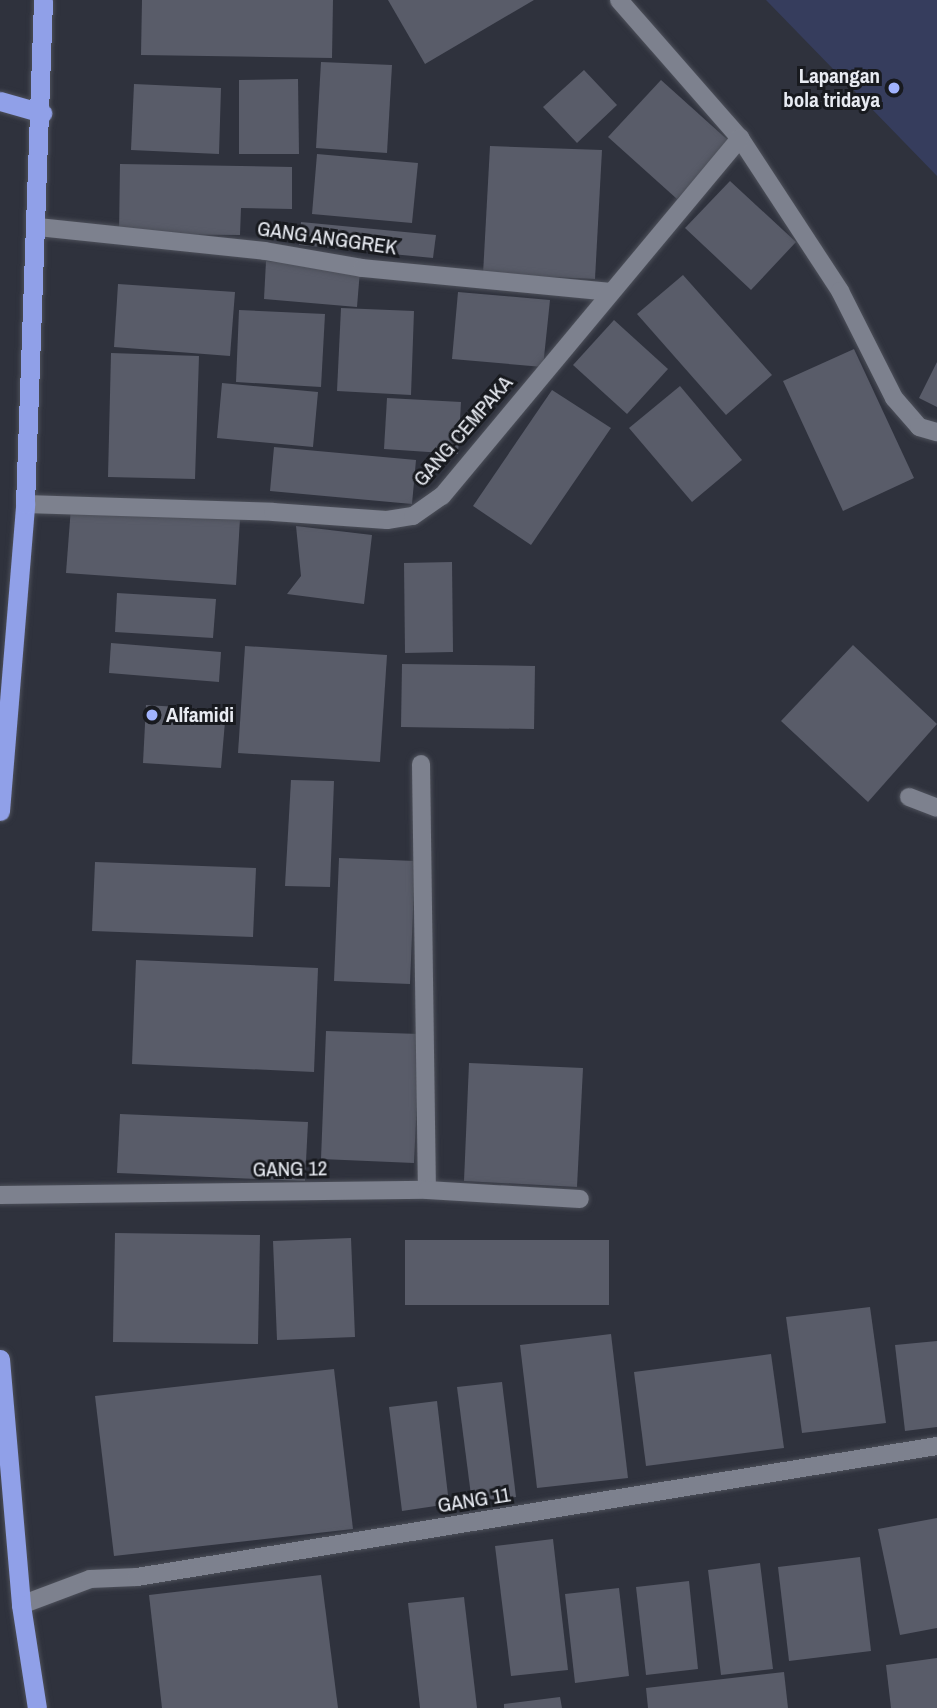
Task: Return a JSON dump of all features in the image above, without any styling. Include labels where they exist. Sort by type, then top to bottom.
[{"type":"highway","points":[[0,811],[25,503],[38,228],[43,0]]},
{"type":"highway","points":[[0,101],[42,113]]},
{"type":"highway","points":[[0,1359],[21,1605],[37,1708]]},
{"type":"street","points":[[619,0],[740,138],[840,291],[894,398],[919,427],[937,432]]},
{"type":"street","name":"GANG CEMPAKA","points":[[25,503],[273,512],[387,520],[413,516],[442,495],[740,138]]},
{"type":"street","name":"GANG ANGGREK","points":[[38,228],[264,251],[362,268],[610,292]]},
{"type":"street","points":[[421,764],[427,1190]]},
{"type":"street","points":[[909,797],[937,808]]},
{"type":"street","name":"GANG 12","points":[[0,1195],[427,1190],[580,1199]]},
{"type":"street","name":"GANG 11","points":[[21,1605],[90,1579],[137,1577],[937,1446]]},
{"type":"shaded area","name":"Lapangan bola tridaya","points":[[766,0],[937,0],[937,176]]},
{"type":"building","points":[[142,0],[333,0],[332,58],[141,55]]},
{"type":"building","points":[[388,0],[534,0],[425,64]]},
{"type":"building","points":[[321,62],[392,65],[387,153],[316,148]]},
{"type":"building","points":[[584,70],[617,105],[577,143],[543,107]]},
{"type":"building","points":[[298,79],[299,154],[239,154],[239,80]]},
{"type":"building","points":[[661,80],[730,142],[677,199],[608,137]]},
{"type":"building","points":[[134,84],[221,88],[219,154],[131,150]]},
{"type":"building","points":[[490,146],[602,150],[595,279],[483,274]]},
{"type":"building","points":[[317,154],[418,163],[412,223],[312,214]]},
{"type":"building","points":[[120,164],[292,167],[292,209],[241,208],[240,235],[119,234]]},
{"type":"building","points":[[730,181],[796,242],[751,290],[685,228]]},
{"type":"building","points":[[301,222],[436,235],[433,258],[299,245]]},
{"type":"building","points":[[266,261],[360,270],[357,307],[264,299]]},
{"type":"building","points":[[683,275],[772,375],[726,415],[637,314]]},
{"type":"building","points":[[118,284],[235,292],[230,356],[114,347]]},
{"type":"building","points":[[458,292],[550,300],[543,367],[452,359]]},
{"type":"building","points":[[341,308],[414,311],[411,395],[337,391]]},
{"type":"building","points":[[239,310],[325,314],[321,387],[236,382]]},
{"type":"building","points":[[614,320],[668,369],[627,414],[573,365]]},
{"type":"building","points":[[854,349],[914,478],[843,511],[783,381]]},
{"type":"building","points":[[111,353],[199,356],[195,479],[108,477]]},
{"type":"building","points":[[937,362],[937,407],[919,398]]},
{"type":"building","points":[[222,383],[318,392],[313,447],[217,438]]},
{"type":"building","points":[[680,386],[742,460],[692,502],[629,428]]},
{"type":"building","points":[[552,390],[611,428],[531,545],[473,506]]},
{"type":"building","points":[[387,398],[461,402],[458,454],[384,449]]},
{"type":"building","points":[[274,447],[416,460],[412,504],[270,491]]},
{"type":"building","points":[[71,507],[240,519],[236,585],[66,573]]},
{"type":"building","points":[[296,526],[372,535],[364,604],[287,594],[301,576]]},
{"type":"building","points":[[452,562],[453,652],[405,653],[404,563]]},
{"type":"building","points":[[117,593],[216,599],[213,638],[115,632]]},
{"type":"building","points":[[111,643],[221,652],[219,682],[109,673]]},
{"type":"building","points":[[853,645],[937,724],[868,802],[781,721]]},
{"type":"building","points":[[245,646],[387,655],[380,762],[238,753]]},
{"type":"building","points":[[402,664],[535,666],[534,729],[401,727]]},
{"type":"building","points":[[146,705],[226,710],[221,768],[143,763]]},
{"type":"building","points":[[291,780],[334,781],[330,887],[285,886]]},
{"type":"building","points":[[339,858],[415,861],[410,984],[334,981]]},
{"type":"building","points":[[95,862],[256,868],[253,937],[92,931]]},
{"type":"building","points":[[136,960],[318,968],[314,1072],[132,1064]]},
{"type":"building","points":[[326,1031],[420,1034],[414,1163],[321,1159]]},
{"type":"building","points":[[469,1063],[583,1068],[577,1187],[464,1181]]},
{"type":"building","points":[[120,1114],[308,1122],[305,1181],[117,1173]]},
{"type":"building","points":[[115,1233],[260,1235],[258,1344],[113,1342]]},
{"type":"building","points":[[351,1238],[355,1337],[277,1340],[273,1241]]},
{"type":"building","points":[[405,1240],[609,1240],[609,1305],[405,1305]]},
{"type":"building","points":[[870,1307],[886,1423],[802,1433],[786,1317]]},
{"type":"building","points":[[611,1334],[628,1478],[537,1488],[520,1345]]},
{"type":"building","points":[[937,1341],[937,1427],[905,1431],[895,1345]]},
{"type":"building","points":[[771,1354],[784,1448],[646,1466],[634,1372]]},
{"type":"building","points":[[334,1369],[353,1529],[114,1556],[95,1396]]},
{"type":"building","points":[[502,1382],[516,1497],[472,1503],[457,1387]]},
{"type":"building","points":[[437,1401],[449,1504],[402,1511],[389,1407]]},
{"type":"building","points":[[937,1518],[937,1628],[900,1635],[878,1529]]},
{"type":"building","points":[[553,1539],[568,1670],[511,1676],[495,1546]]},
{"type":"building","points":[[860,1557],[871,1651],[789,1661],[778,1567]]},
{"type":"building","points":[[760,1563],[773,1669],[721,1675],[708,1570]]},
{"type":"building","points":[[321,1575],[338,1708],[162,1708],[149,1595]]},
{"type":"building","points":[[689,1581],[698,1669],[646,1675],[636,1587]]},
{"type":"building","points":[[619,1588],[629,1676],[575,1683],[565,1594]]},
{"type":"building","points":[[464,1597],[477,1708],[420,1708],[408,1603]]},
{"type":"building","points":[[937,1658],[937,1708],[891,1708],[886,1665]]},
{"type":"building","points":[[784,1672],[788,1708],[648,1708],[646,1688]]},
{"type":"building","points":[[560,1697],[562,1708],[504,1708],[504,1704]]},
{"type":"place","name":"Lapangan bola tridaya","points":[[894,88]]},
{"type":"place","name":"Alfamidi","points":[[152,715]]}]
